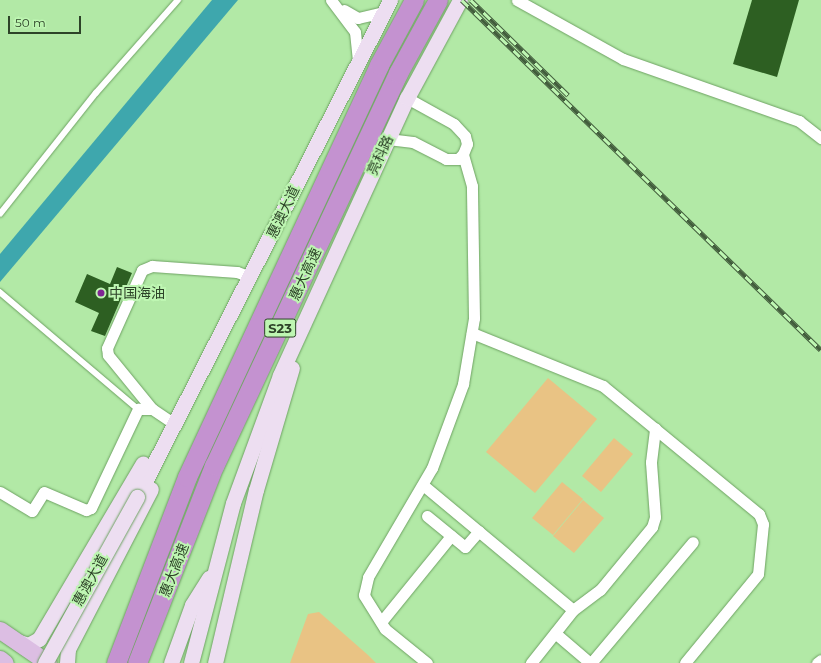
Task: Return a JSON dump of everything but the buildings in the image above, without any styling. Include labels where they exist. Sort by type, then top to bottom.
[{"type":"highway","name":"惠大高速","points":[[116,663],[187,477],[379,66],[414,0]]},
{"type":"highway","name":"惠大高速","points":[[137,663],[214,466],[398,74],[438,0]]},
{"type":"main road","points":[[0,630],[48,663]]},
{"type":"street","name":"亮科路","points":[[308,315],[407,98],[460,0]]},
{"type":"street","points":[[516,0],[623,59],[798,122],[821,138]]},
{"type":"street","points":[[335,3],[358,18],[387,6]]},
{"type":"street","points":[[335,3],[355,32],[358,62]]},
{"type":"street","name":"惠澳大道","points":[[45,663],[137,497],[173,423],[251,277],[387,6]]},
{"type":"street","points":[[388,139],[413,142],[446,159],[458,159],[463,154],[467,144],[465,136],[454,124],[407,98]]},
{"type":"street","points":[[427,663],[381,622],[364,595],[368,577],[432,468],[462,384],[472,333],[472,186],[463,154]]},
{"type":"street","points":[[173,423],[152,409],[108,355],[107,348],[142,270],[152,266],[237,272],[251,277]]},
{"type":"street","points":[[191,663],[217,564],[256,437],[308,315]]},
{"type":"street","points":[[215,663],[256,490],[308,315]]},
{"type":"street","points":[[472,333],[603,386],[759,514],[763,524],[758,574],[685,663]]},
{"type":"street","points":[[0,492],[32,511],[44,492],[86,510],[91,508],[138,409],[152,409]]},
{"type":"street","points":[[16,640],[28,645],[39,639],[143,463],[173,423]]},
{"type":"street","points":[[67,663],[71,642],[163,466],[174,434],[173,423]]},
{"type":"street","points":[[531,663],[573,610],[600,590],[652,527],[655,517],[651,462],[655,428]]},
{"type":"street","points":[[423,485],[573,610]]},
{"type":"street","points":[[427,516],[464,547],[479,531]]},
{"type":"street","points":[[381,622],[451,536]]},
{"type":"street","points":[[556,633],[590,663],[692,542]]},
{"type":"street","points":[[170,663],[192,605],[217,564]]},
{"type":"street","points":[[816,663],[821,660]]},
{"type":"lane","points":[[0,214],[96,94],[178,0]]},
{"type":"lane","points":[[0,292],[138,409]]},
{"type":"shaded area","points":[[548,378],[597,419],[535,493],[486,452]]},
{"type":"shaded area","points":[[614,438],[633,454],[601,492],[582,476]]},
{"type":"shaded area","points":[[562,482],[583,499],[553,535],[532,518]]},
{"type":"shaded area","points":[[583,500],[604,518],[574,553],[553,536]]},
{"type":"shaded area","points":[[319,612],[376,663],[290,663],[308,614]]},
{"type":"water","points":[[212,0],[238,0],[0,282],[0,254]]},
{"type":"railway","points":[[462,0],[821,350]]},
{"type":"railway","points":[[471,0],[568,95]]},
{"type":"place","name":"中国海油","points":[[101,293]]}]
